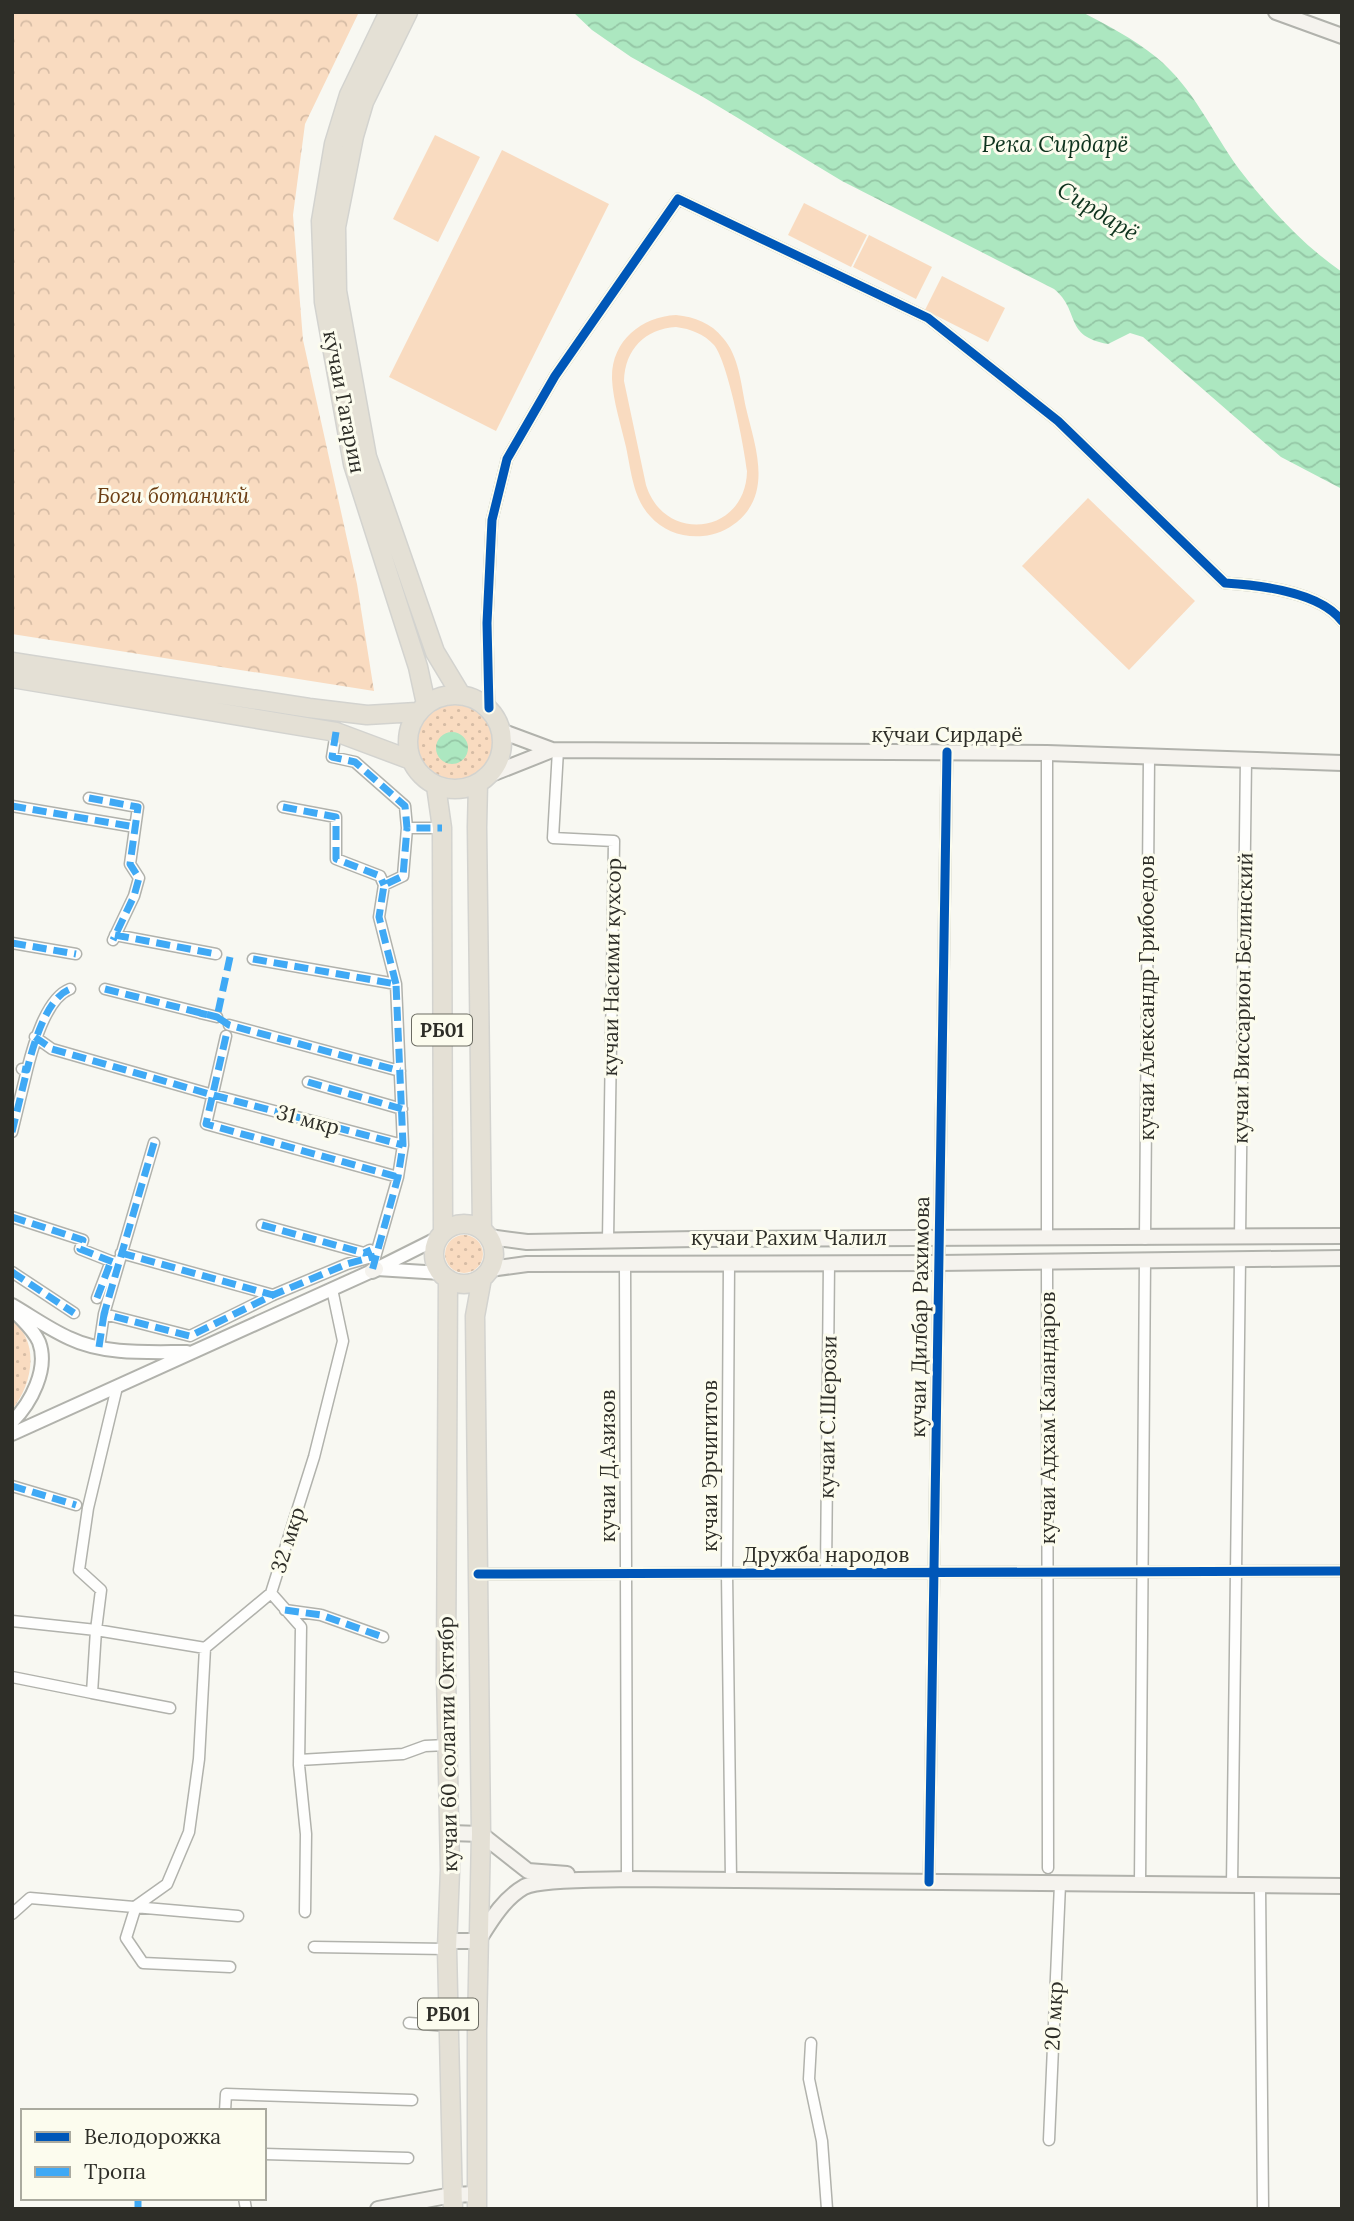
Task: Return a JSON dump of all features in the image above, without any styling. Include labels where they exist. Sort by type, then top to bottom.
[{"type":"highway","points":[[357,98],[389,12]]},
{"type":"highway","points":[[357,98],[408,12]]},
{"type":"highway","name":"кӯчаи Гагарин","points":[[357,98],[354,136],[336,227],[337,291],[367,457],[435,652],[461,695]]},
{"type":"highway","name":"кӯчаи Гагарин","points":[[357,98],[334,144],[321,221],[324,302],[353,464],[418,667],[421,708]]},
{"type":"highway","points":[[12,662],[367,715],[421,708],[449,694],[461,695],[476,699],[489,708],[501,731]]},
{"type":"highway","points":[[12,678],[336,732],[411,760]]},
{"type":"highway","points":[[421,708],[408,735],[411,760],[417,770],[436,786],[458,789],[484,779]]},
{"type":"highway","name":"РБ01","points":[[486,1273],[494,1253],[485,1233],[477,827],[484,779],[502,747],[501,731]]},
{"type":"highway","name":"РБ01","points":[[436,786],[442,828],[440,1235],[434,1256],[444,1276]]},
{"type":"highway","points":[[440,1235],[450,1227],[466,1224],[485,1233]]},
{"type":"highway","points":[[444,1276],[465,1284],[486,1273]]},
{"type":"highway","name":"кучаи 60 солагии Октябр","points":[[481,1834],[475,1316],[486,1273]]},
{"type":"highway","name":"кучаи 60 солагии Октябр","points":[[444,1276],[446,1657],[450,1833],[442,1947],[448,2025],[452,2202]]},
{"type":"highway","points":[[447,1589],[462,1578],[478,1580]]},
{"type":"highway","points":[[446,1657],[453,1664],[462,1667],[472,1664],[479,1657]]},
{"type":"highway","name":"РБ01","points":[[477,2201],[481,1834]]},
{"type":"main road","points":[[1276,12],[1342,36]]},
{"type":"main road","points":[[1304,12],[1342,26]]},
{"type":"main road","points":[[501,731],[555,750]]},
{"type":"main road","points":[[484,779],[555,750]]},
{"type":"main road","name":"кӯчаи Сирдарё","points":[[555,750],[1047,753],[1342,763]]},
{"type":"main road","name":"кучаи Рахим Чалил","points":[[485,1233],[527,1242],[1342,1236]]},
{"type":"main road","name":"кучаи Рахим Чалил","points":[[486,1273],[527,1264],[1342,1258]]},
{"type":"main road","points":[[450,1833],[481,1834],[528,1871],[627,1879]]},
{"type":"main road","points":[[442,1947],[478,1941],[494,1916],[512,1896],[534,1883],[627,1879],[929,1882],[1060,1888],[1140,1884],[1342,1886]]},
{"type":"main road","points":[[378,2209],[477,2201]]},
{"type":"street","points":[[489,708],[487,622],[492,520],[508,459],[555,376],[678,199],[928,318],[1058,421],[1225,583],[1251,585],[1308,597],[1342,621]]},
{"type":"street","points":[[336,732],[332,757],[355,762],[405,806],[408,828],[403,876],[384,885]]},
{"type":"street","name":"кучаи Насими кухсор","points":[[555,750],[553,838],[614,841],[608,1241]]},
{"type":"street","name":"кучаи Дилбар Рахимова","points":[[929,1882],[947,752]]},
{"type":"street","points":[[1047,753],[1047,1239]]},
{"type":"street","name":"кучаи Александр Грибоедов","points":[[1145,1239],[1149,757]]},
{"type":"street","name":"кучаи Виссарион Белинский","points":[[1240,1238],[1246,759]]},
{"type":"street","points":[[89,798],[138,807],[130,864],[139,878],[134,896],[114,937],[216,954]]},
{"type":"street","points":[[12,806],[135,827]]},
{"type":"street","points":[[283,807],[336,817],[336,859],[380,876],[384,885],[379,917],[396,984],[403,1146],[398,1177],[375,1261]]},
{"type":"street","points":[[408,828],[442,828]]},
{"type":"street","points":[[12,943],[76,954]]},
{"type":"street","points":[[253,959],[396,984]]},
{"type":"street","points":[[12,1132],[35,1037],[61,992],[70,989]]},
{"type":"street","points":[[105,989],[217,1017],[200,1013]]},
{"type":"street","points":[[229,1024],[400,1071]]},
{"type":"street","points":[[226,1036],[206,1124],[398,1177]]},
{"type":"street","name":"31 мкр","points":[[35,1037],[52,1049],[214,1096],[403,1146]]},
{"type":"street","points":[[308,1082],[402,1109]]},
{"type":"street","points":[[99,1347],[117,1259],[154,1143]]},
{"type":"street","points":[[12,1217],[83,1240],[80,1249],[273,1294]]},
{"type":"street","points":[[262,1224],[364,1253],[375,1261]]},
{"type":"street","points":[[12,1434],[332,1289],[375,1261],[440,1235]]},
{"type":"street","points":[[97,1298],[117,1259]]},
{"type":"street","points":[[1232,1886],[1240,1259]]},
{"type":"street","points":[[1140,1884],[1145,1260]]},
{"type":"street","points":[[104,1314],[190,1336],[273,1294],[347,1264],[375,1261],[444,1276]]},
{"type":"street","name":"кучаи С.Шерози","points":[[826,1573],[830,1262]]},
{"type":"street","name":"кучаи Адхам Каландаров","points":[[1047,1262],[1048,1868]]},
{"type":"street","name":"кучаи Д.Азизов","points":[[625,1263],[627,1879]]},
{"type":"street","name":"кучаи Эрчигитов","points":[[729,1263],[727,1573],[731,1880]]},
{"type":"street","points":[[12,1272],[74,1313]]},
{"type":"street","name":"32 мкр","points":[[305,1912],[306,1834],[299,1760],[301,1627],[271,1593],[314,1457],[343,1341],[332,1289]]},
{"type":"street","points":[[12,1307],[71,1339],[99,1347],[191,1352]]},
{"type":"street","points":[[12,1307],[39,1343],[41,1359],[39,1379],[32,1396],[12,1422]]},
{"type":"street","points":[[92,1693],[100,1590],[79,1570],[88,1508],[117,1387]]},
{"type":"street","points":[[12,1486],[76,1504]]},
{"type":"street","name":"Дружба народов","points":[[478,1580],[626,1573],[1342,1571]]},
{"type":"street","points":[[230,1967],[144,1964],[126,1938],[136,1906],[167,1884],[189,1832],[199,1759],[205,1648],[271,1593]]},
{"type":"street","points":[[285,1609],[321,1615],[383,1637]]},
{"type":"street","points":[[12,1620],[96,1630],[205,1648]]},
{"type":"street","points":[[12,1677],[170,1708]]},
{"type":"street","points":[[299,1760],[403,1754],[425,1746],[447,1745]]},
{"type":"street","points":[[1260,1886],[1263,2209]]},
{"type":"street","name":"20 мкр","points":[[1049,2140],[1060,1888]]},
{"type":"street","points":[[12,1914],[30,1898],[238,1916]]},
{"type":"street","points":[[314,1947],[442,1947]]},
{"type":"street","points":[[409,2023],[448,2025]]},
{"type":"street","points":[[811,2043],[809,2079],[822,2141],[827,2209]]},
{"type":"street","points":[[225,2109],[226,2094],[412,2100]]},
{"type":"street","points":[[266,2154],[408,2158]]},
{"type":"green space","name":"Боги ботаникй","points":[[12,12],[359,12],[305,124],[293,215],[303,340],[357,584],[374,691],[12,634]]},
{"type":"green space","points":[[435,135],[480,157],[438,242],[393,219]]},
{"type":"green space","points":[[502,150],[609,204],[496,431],[389,377]]},
{"type":"green space","points":[[804,203],[867,235],[851,267],[788,235]]},
{"type":"green space","points":[[869,235],[932,267],[916,299],[853,267]]},
{"type":"green space","points":[[942,276],[1005,308],[988,342],[925,310]]},
{"type":"green space","points":[[663,317],[690,317],[713,328],[733,353],[741,380],[757,453],[758,483],[748,510],[733,525],[712,535],[681,535],[661,526],[644,509],[634,483],[616,404],[612,379],[617,353],[630,334],[640,326]],"holes":[[[682,328],[706,338],[719,354],[735,405],[747,471],[743,492],[733,508],[720,519],[703,524],[686,524],[670,517],[656,504],[646,485],[624,381],[628,359],[639,343],[655,332]]]},
{"type":"green space","points":[[1088,498],[1195,601],[1129,670],[1022,566]]},
{"type":"green space","points":[[454,701],[469,704],[482,713],[491,726],[494,741],[491,756],[482,769],[469,778],[454,781],[439,778],[426,769],[417,756],[414,741],[417,726],[426,713],[439,704]]},
{"type":"green space","points":[[464,1235],[477,1241],[483,1254],[477,1267],[464,1273],[451,1267],[445,1254],[451,1241]]},
{"type":"green space","points":[[12,1320],[27,1340],[30,1364],[25,1389],[12,1410]]},
{"type":"water","name":"Река Сирдарё","points":[[573,12],[1082,12],[1130,38],[1156,57],[1181,82],[1239,169],[1274,211],[1300,238],[1342,272],[1342,489],[1281,457],[1143,337],[1130,333],[1108,344],[1084,335],[1074,322],[1068,306],[1054,289],[842,181],[631,57],[592,30]]},
{"type":"water","points":[[452,732],[463,737],[468,748],[463,759],[452,764],[441,759],[436,748],[441,737]]},
{"type":"marked path","points":[[336,732],[332,757],[355,762],[405,806],[407,828],[442,828]]},
{"type":"marked path","points":[[89,798],[138,807],[130,864],[139,878],[134,896],[113,940]]},
{"type":"marked path","points":[[12,806],[135,827]]},
{"type":"marked path","points":[[283,807],[336,817],[336,859],[380,876],[384,885]]},
{"type":"marked path","points":[[396,984],[379,917],[384,885],[403,876],[407,828]]},
{"type":"marked path","points":[[115,935],[216,954]]},
{"type":"marked path","points":[[12,943],[76,954]]},
{"type":"marked path","points":[[230,957],[217,1017],[229,1025],[400,1071]]},
{"type":"marked path","points":[[253,959],[396,984],[403,1145],[398,1177],[372,1271]]},
{"type":"marked path","points":[[22,1069],[27,1070],[47,1012],[54,1002],[70,989]]},
{"type":"marked path","points":[[105,989],[217,1017],[200,1013]]},
{"type":"marked path","points":[[226,1036],[206,1124],[398,1177]]},
{"type":"marked path","points":[[35,1037],[52,1049],[403,1145]]},
{"type":"marked path","points":[[12,1132],[27,1070]]},
{"type":"marked path","points":[[308,1082],[402,1109]]},
{"type":"marked path","points":[[154,1143],[104,1314],[190,1336],[273,1295],[347,1264],[375,1256]]},
{"type":"marked path","points":[[12,1217],[83,1240],[80,1249],[118,1264]]},
{"type":"marked path","points":[[262,1225],[364,1253],[371,1250]]},
{"type":"marked path","points":[[121,1253],[273,1295]]},
{"type":"marked path","points":[[97,1298],[111,1261]]},
{"type":"marked path","points":[[12,1272],[74,1313]]},
{"type":"marked path","points":[[99,1347],[104,1314]]},
{"type":"marked path","points":[[12,1486],[76,1505]]},
{"type":"marked path","points":[[285,1610],[321,1615],[383,1637]]},
{"type":"marked path","points":[[138,2200],[138,2209]]},
{"type":"cycle path","points":[[489,708],[487,623],[492,520],[507,459],[555,376],[678,199],[928,318],[1058,421],[1225,583],[1271,588],[1304,597],[1332,611],[1342,621]]},
{"type":"cycle path","points":[[929,1882],[947,752]]},
{"type":"cycle path","points":[[478,1574],[1342,1571]]},
{"type":"water label","name":"Сирдарё","points":[[1098,211]]}]
